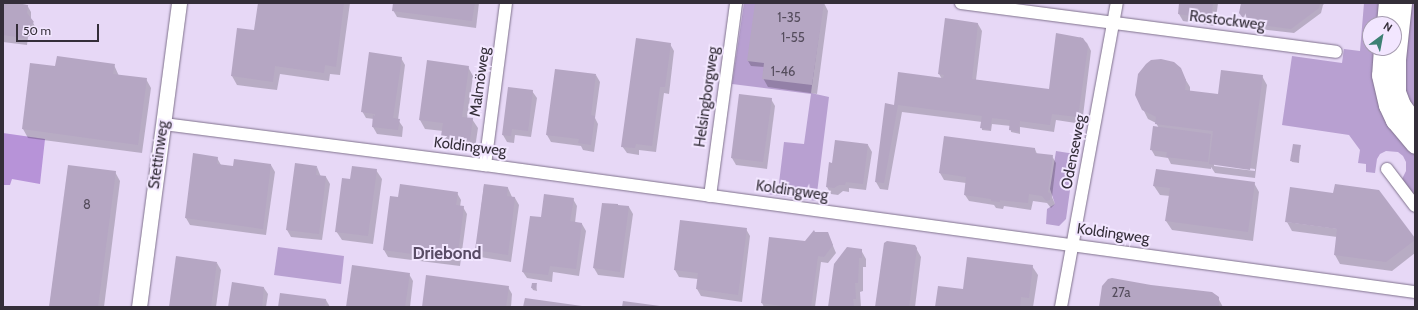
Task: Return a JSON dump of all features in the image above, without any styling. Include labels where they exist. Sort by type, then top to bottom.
[{"type":"highway","points":[[1387,16],[1388,3]]},
{"type":"highway","points":[[1402,3],[1396,59],[1396,92],[1401,105],[1415,124]]},
{"type":"highway","points":[[1382,56],[1381,75],[1388,105],[1396,120],[1415,144]]},
{"type":"street","name":"Stettinweg","points":[[139,307],[164,124],[176,3]]},
{"type":"street","name":"Malmöweg","points":[[485,165],[506,3]]},
{"type":"street","name":"Helsingborgweg","points":[[710,196],[736,3]]},
{"type":"street","name":"Rostockweg","points":[[961,3],[1336,52]]},
{"type":"street","name":"Odenseweg","points":[[1061,307],[1117,3]]},
{"type":"street","name":"Koldingweg","points":[[164,124],[485,165],[1415,292]]},
{"type":"street","points":[[1386,169],[1415,206]]},
{"type":"shaded area","points":[[744,3],[823,3],[811,93],[829,97],[816,201],[767,194],[768,190],[778,191],[784,142],[804,144],[811,94],[732,84]]},
{"type":"shaded area","points":[[1364,3],[1382,3],[1381,16],[1363,16]]},
{"type":"shaded area","points":[[1409,3],[1415,3],[1415,113],[1405,94],[1405,28]]},
{"type":"shaded area","points":[[1362,27],[1362,56],[1380,56],[1415,152],[1415,196],[1402,179],[1406,171],[1406,162],[1403,156],[1398,152],[1386,151],[1380,154],[1377,159],[1375,173],[1366,172],[1366,164],[1358,163],[1360,150],[1349,135],[1282,125],[1292,56],[1342,63],[1344,49],[1360,51]]},
{"type":"shaded area","points":[[3,133],[45,139],[40,184],[12,179],[10,185],[3,185]]},
{"type":"shaded area","points":[[1056,151],[1075,154],[1066,219],[1059,226],[1046,224],[1047,209],[1055,204],[1050,189]]},
{"type":"shaded area","points":[[278,247],[344,256],[341,284],[274,275]]},
{"type":"building","points":[[3,3],[28,5],[27,13],[34,22],[25,30],[24,38],[3,35]]},
{"type":"building","points":[[258,3],[344,3],[336,67],[325,65],[324,73],[275,66],[273,82],[231,76],[237,28],[254,30]]},
{"type":"building","points":[[393,3],[475,3],[472,21],[392,11]]},
{"type":"building","points":[[755,3],[824,3],[812,85],[762,79],[764,63],[747,61]]},
{"type":"building","points":[[1179,3],[1213,3],[1211,19],[1178,14]]},
{"type":"building","points":[[1241,3],[1320,3],[1319,8],[1291,29],[1247,23],[1239,13]]},
{"type":"building","points":[[945,18],[978,23],[972,79],[1049,89],[1056,33],[1083,38],[1088,46],[1078,117],[1052,114],[1050,125],[1020,121],[1019,132],[1009,130],[1010,120],[992,118],[990,130],[980,128],[982,116],[898,105],[884,183],[875,182],[885,103],[894,105],[898,72],[943,78],[944,75],[938,74]]},
{"type":"building","points":[[636,38],[671,43],[665,87],[660,87],[652,146],[636,144],[635,148],[621,147]]},
{"type":"building","points":[[369,52],[402,57],[393,118],[400,119],[398,130],[372,127],[373,115],[375,116],[375,114],[361,112]]},
{"type":"building","points":[[57,56],[115,64],[113,74],[147,78],[138,145],[22,129],[30,63],[55,66]]},
{"type":"building","points":[[1161,59],[1174,62],[1181,68],[1186,80],[1185,90],[1218,94],[1221,70],[1263,75],[1250,170],[1209,164],[1213,131],[1155,124],[1156,117],[1142,110],[1135,95],[1138,74],[1151,60]]},
{"type":"building","points":[[427,60],[469,66],[462,117],[473,118],[470,140],[441,136],[443,123],[419,120]]},
{"type":"building","points":[[555,69],[596,74],[591,115],[595,116],[591,145],[578,143],[579,139],[546,135]]},
{"type":"building","points":[[508,87],[533,90],[528,131],[512,129],[511,136],[502,135]]},
{"type":"building","points":[[739,94],[772,98],[763,162],[731,158]]},
{"type":"building","points":[[1153,126],[1211,134],[1208,162],[1166,157],[1167,152],[1150,150]]},
{"type":"building","points":[[944,136],[1035,148],[1035,153],[1053,155],[1048,192],[1051,194],[1050,200],[1046,201],[1042,196],[1029,194],[1028,203],[1000,200],[1000,202],[991,201],[991,199],[964,195],[966,177],[939,173]]},
{"type":"building","points":[[835,140],[868,144],[863,184],[846,182],[845,185],[839,185],[834,188],[826,187],[829,162],[832,163]]},
{"type":"building","points":[[1293,144],[1301,145],[1298,162],[1290,161]]},
{"type":"building","points":[[193,153],[218,157],[217,164],[233,166],[234,159],[271,164],[263,229],[185,218]]},
{"type":"building","points":[[295,163],[317,166],[316,175],[326,176],[319,234],[286,230]]},
{"type":"building","points":[[68,165],[116,171],[98,307],[49,307]]},
{"type":"building","points":[[352,166],[377,169],[368,236],[335,232],[342,178],[350,179]]},
{"type":"building","points":[[1156,169],[1255,182],[1248,232],[1165,221],[1170,188],[1153,186]]},
{"type":"building","points":[[400,184],[458,192],[456,205],[464,206],[457,260],[383,250],[390,196],[398,197]]},
{"type":"building","points":[[484,184],[508,187],[507,196],[515,197],[508,255],[475,250]]},
{"type":"building","points":[[1335,184],[1379,190],[1415,240],[1386,262],[1334,255],[1337,229],[1285,222],[1290,187],[1333,193]]},
{"type":"building","points":[[544,194],[574,198],[570,221],[582,223],[576,269],[550,266],[548,275],[522,272],[530,216],[541,217]]},
{"type":"building","points":[[602,203],[629,206],[620,272],[593,268]]},
{"type":"building","points":[[680,220],[747,228],[738,295],[696,289],[698,273],[674,270]]},
{"type":"building","points":[[814,230],[815,232],[828,232],[833,245],[824,257],[818,256],[811,307],[791,307],[761,303],[769,237],[805,241]]},
{"type":"building","points":[[887,241],[915,245],[917,248],[909,307],[875,307],[884,243]]},
{"type":"building","points":[[847,247],[862,249],[862,258],[859,258],[858,283],[855,283],[856,299],[853,299],[854,307],[828,307],[834,264]]},
{"type":"building","points":[[176,256],[217,262],[211,307],[169,307]]},
{"type":"building","points":[[967,257],[1033,265],[1029,298],[1021,297],[1020,307],[935,307],[938,286],[963,289]]},
{"type":"building","points":[[352,265],[410,273],[405,307],[346,307]]},
{"type":"building","points":[[426,275],[509,286],[506,307],[422,307]]},
{"type":"building","points":[[1112,278],[1151,285],[1212,292],[1219,297],[1219,307],[1099,307],[1102,286],[1108,279]]},
{"type":"building","points":[[232,282],[264,287],[262,307],[228,307]]},
{"type":"building","points":[[532,283],[537,283],[536,289],[531,288]]},
{"type":"building","points":[[280,293],[326,299],[325,307],[278,307]]},
{"type":"building","points":[[525,298],[582,306],[582,307],[523,307]]},
{"type":"building","points":[[623,301],[660,306],[660,307],[622,307]]},
{"type":"district","name":"Driebond","points":[[447,254]]}]
